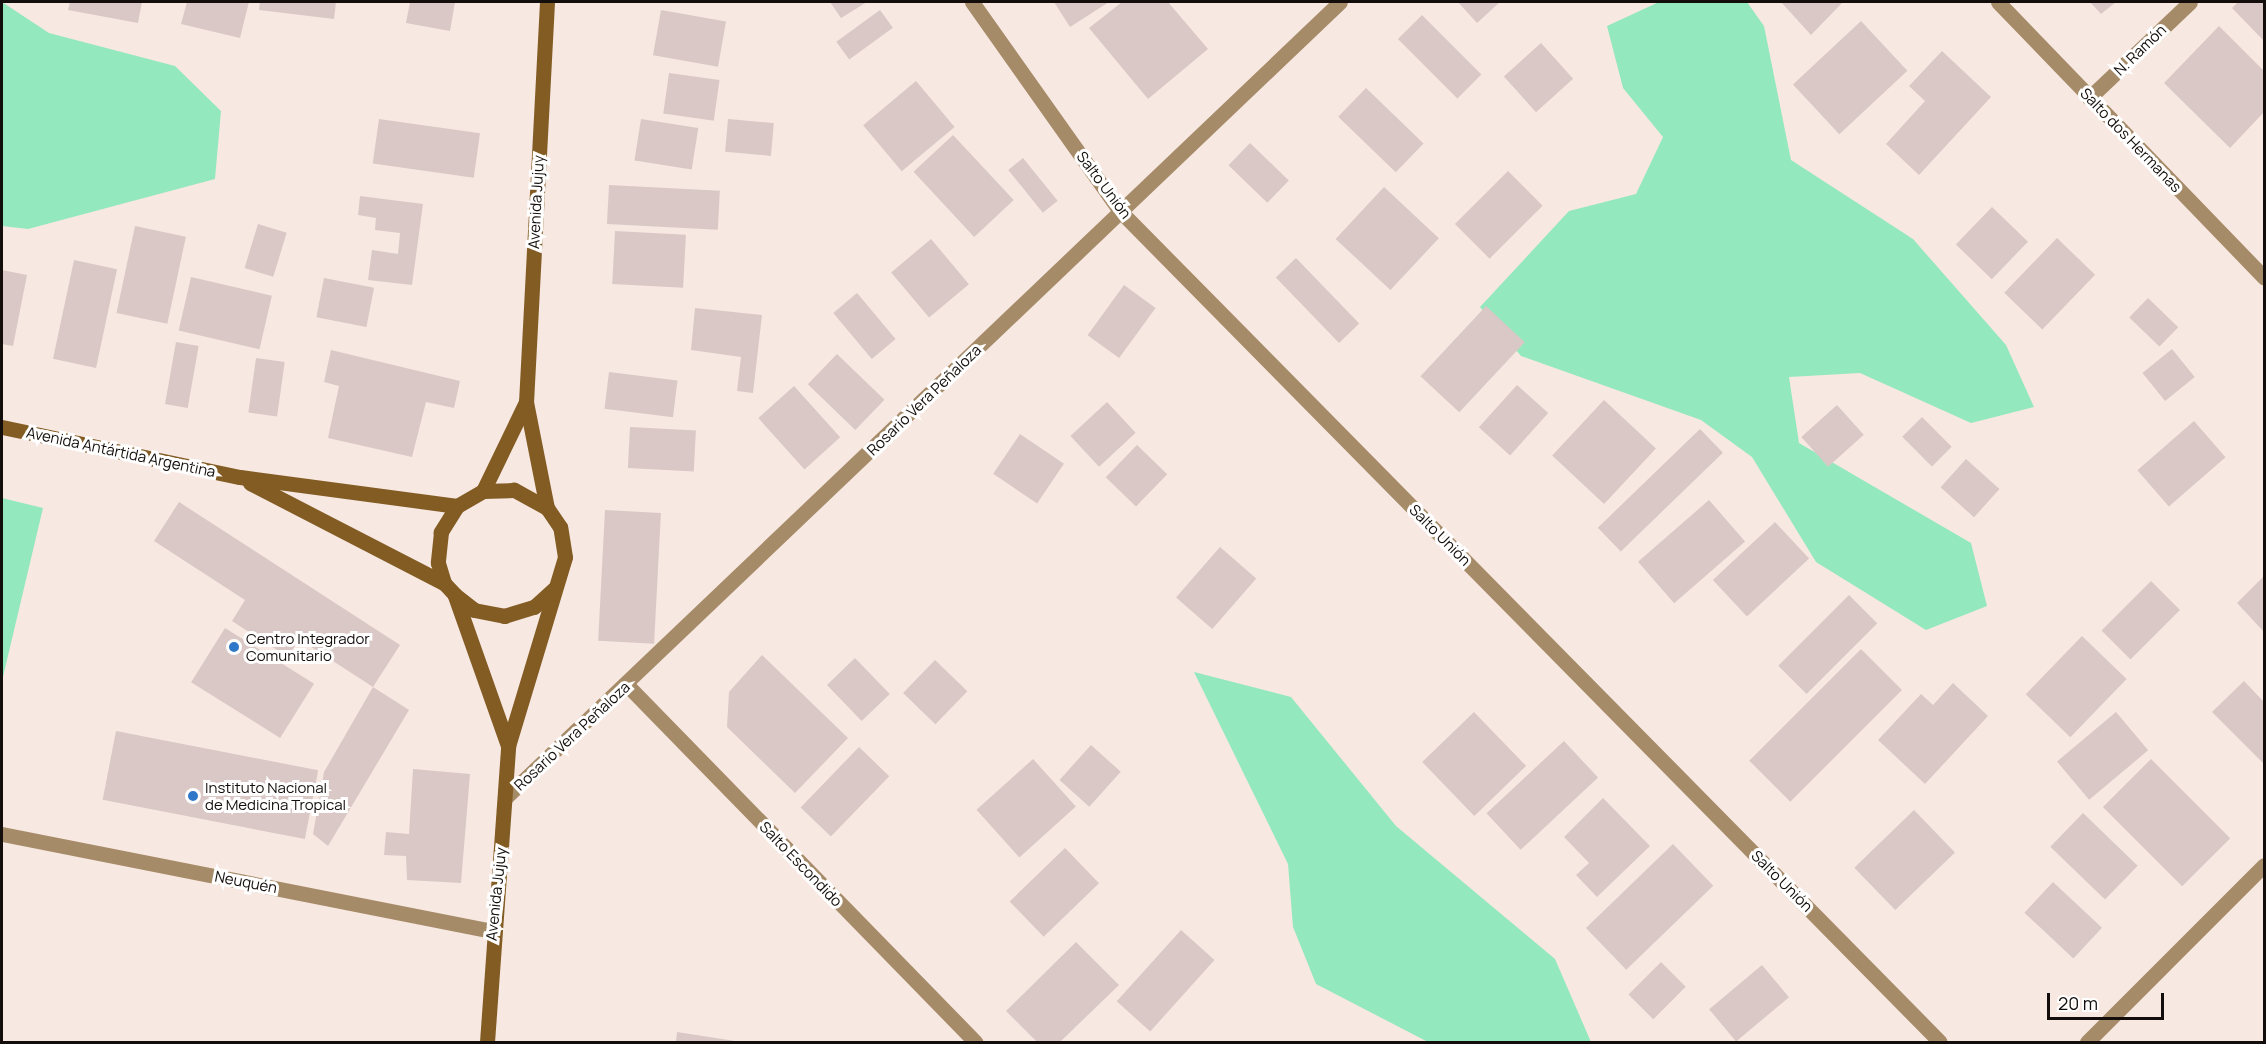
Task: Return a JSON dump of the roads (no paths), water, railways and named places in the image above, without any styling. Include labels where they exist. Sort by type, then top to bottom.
[{"type":"street","name":"Avenida Jujuy","points":[[547,2],[526,402],[547,508]]},
{"type":"street","name":"Salto Unión","points":[[972,2],[1120,211],[1940,1042]]},
{"type":"street","name":"Rosario Vera Peñaloza","points":[[506,797],[627,685],[1340,2]]},
{"type":"street","name":"Salto dos Hermanas","points":[[1998,2],[2265,277]]},
{"type":"street","name":"N. Ramón","points":[[2089,98],[2190,2]]},
{"type":"street","name":"Avenida Jujuy","points":[[483,491],[526,402]]},
{"type":"street","name":"Avenida Antártida Argentina","points":[[2,427],[240,477],[457,506]]},
{"type":"street","name":"Avenida Antártida Argentina","points":[[240,477],[444,583]]},
{"type":"street","points":[[514,490],[547,508],[560,527],[565,557],[554,589],[534,607],[504,616],[474,610],[455,595],[444,583],[438,562],[441,532],[457,506],[483,491],[514,490]]},
{"type":"street","name":"Avenida Jujuy","points":[[487,1042],[491,931],[506,797],[508,746],[554,589]]},
{"type":"street","name":"Avenida Jujuy","points":[[455,595],[508,746]]},
{"type":"street","name":"Salto Escondido","points":[[627,685],[975,1042]]},
{"type":"street","name":"Neuquén","points":[[2,834],[491,931]]},
{"type":"street","points":[[2087,1042],[2265,865]]},
{"type":"place","name":"Centro Integrador Comunitario","points":[[234,647]]},
{"type":"place","name":"Instituto Nacional de Medicina Tropical","points":[[193,796]]}]
